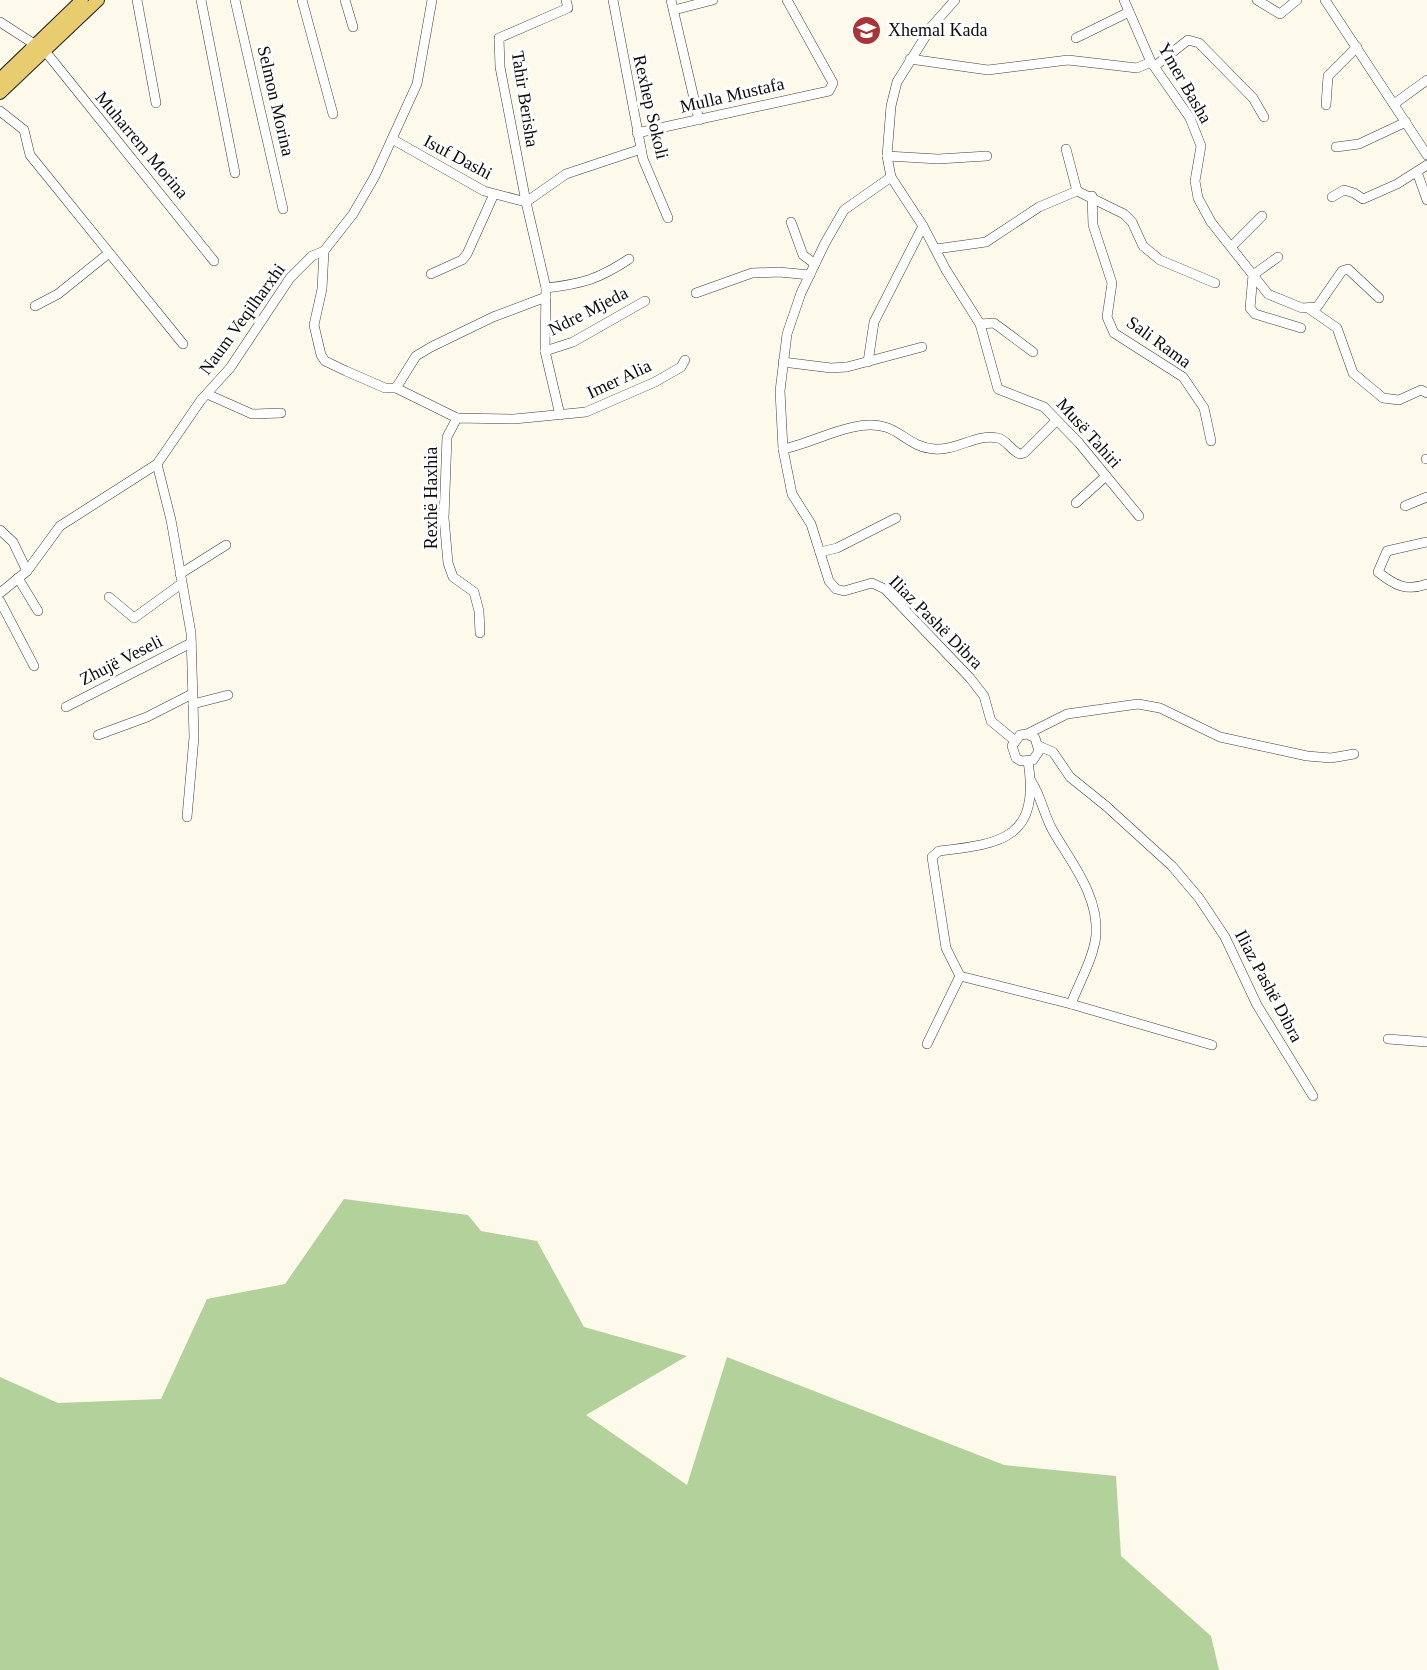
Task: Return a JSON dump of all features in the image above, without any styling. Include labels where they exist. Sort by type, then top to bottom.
[{"type":"main road","points":[[0,93],[82,0]]},
{"type":"main road","points":[[0,79],[98,0]]},
{"type":"street","points":[[137,0],[156,103]]},
{"type":"street","points":[[201,0],[235,173]]},
{"type":"street","name":"Selmon Morina","points":[[235,0],[283,209]]},
{"type":"street","points":[[302,0],[333,114]]},
{"type":"street","points":[[345,0],[353,27]]},
{"type":"street","name":"Naum Veqilharxhi","points":[[158,464],[207,394],[230,368],[290,278],[312,256],[324,251],[353,214],[392,139],[417,84],[432,0]]},
{"type":"street","name":"Tahir Berisha","points":[[560,416],[545,351],[546,293],[519,165],[501,67],[499,38],[568,8],[566,0]]},
{"type":"street","name":"Rexhep Sokoli","points":[[613,0],[641,149],[668,218]]},
{"type":"street","points":[[699,120],[673,5],[713,0]]},
{"type":"street","name":"Mulla Mustafa","points":[[637,133],[829,91],[833,83],[787,0]]},
{"type":"street","name":"Musë Tahiri","points":[[955,0],[932,26],[897,82],[891,106],[887,156],[891,177],[923,226],[980,324],[998,389],[1044,407],[1139,516]]},
{"type":"street","name":"Ymer Basha","points":[[1125,0],[1153,64],[1190,118],[1201,146],[1195,181],[1198,198],[1211,222],[1268,294],[1308,308],[1337,328],[1353,373],[1383,398],[1399,400],[1421,390],[1427,393]]},
{"type":"street","points":[[1257,0],[1280,14],[1297,0]]},
{"type":"street","points":[[1325,0],[1427,154]]},
{"type":"street","points":[[1076,38],[1130,12]]},
{"type":"street","name":"Muharrem Morina","points":[[0,22],[40,48],[214,261]]},
{"type":"street","points":[[910,59],[988,70],[1068,60],[1137,68],[1153,64],[1188,40],[1200,43],[1242,85],[1264,117]]},
{"type":"street","points":[[1326,105],[1328,76],[1357,47]]},
{"type":"street","points":[[1394,104],[1427,80]]},
{"type":"street","points":[[0,111],[24,130],[30,155],[183,344]]},
{"type":"street","points":[[1336,147],[1359,144],[1406,122]]},
{"type":"street","name":"Isuf Dashi","points":[[392,139],[494,194],[526,202]]},
{"type":"street","points":[[1066,148],[1077,191]]},
{"type":"street","points":[[526,202],[566,174],[595,167],[641,149]]},
{"type":"street","points":[[887,156],[938,159],[987,156]]},
{"type":"street","points":[[1332,197],[1344,190],[1363,199],[1390,188],[1427,165]]},
{"type":"street","points":[[1417,172],[1427,200]]},
{"type":"street","name":"Iliaz Pashë Dibra","points":[[891,177],[844,210],[815,264],[786,334],[780,391],[783,449],[792,494],[811,524],[824,569],[836,589],[844,591],[872,583],[885,589],[970,678],[984,696],[991,721],[1014,740],[1012,752],[1016,758],[1028,762],[1031,781],[1030,805],[1018,828],[1004,839],[939,851],[932,857],[946,948],[960,976]]},
{"type":"street","points":[[936,249],[986,242],[1039,207],[1077,191],[1092,196],[1132,222],[1143,246],[1160,260],[1215,283]]},
{"type":"street","points":[[431,274],[462,260],[467,254],[494,194]]},
{"type":"street","name":"Sali Rama","points":[[1092,196],[1093,225],[1112,283],[1107,317],[1114,333],[1183,376],[1204,408],[1211,441]]},
{"type":"street","points":[[1232,246],[1262,216]]},
{"type":"street","points":[[791,222],[802,255],[815,264]]},
{"type":"street","points":[[868,362],[874,322],[923,226]]},
{"type":"street","points":[[324,251],[322,289],[314,325],[321,355],[325,361],[385,388],[396,388],[456,418],[514,419],[560,416]]},
{"type":"street","points":[[35,306],[58,294],[110,253]]},
{"type":"street","points":[[1278,257],[1253,275],[1250,308],[1301,328]]},
{"type":"street","points":[[396,388],[416,356],[431,346],[546,293],[605,275],[629,259]]},
{"type":"street","points":[[1308,308],[1317,307],[1342,271],[1348,269],[1380,298]]},
{"type":"street","points":[[696,293],[752,273],[779,272],[810,275]]},
{"type":"street","name":"Ndre Mjeda","points":[[545,351],[573,342],[645,301]]},
{"type":"street","points":[[980,324],[994,322],[1033,352]]},
{"type":"street","points":[[783,362],[831,369],[868,362],[922,347]]},
{"type":"street","name":"Imer Alia","points":[[560,416],[586,412],[608,404],[681,367],[685,360]]},
{"type":"street","points":[[207,394],[252,414],[281,413]]},
{"type":"street","name":"Rexhë Haxhia","points":[[456,418],[447,437],[448,466],[444,518],[448,563],[453,577],[474,592],[479,611],[480,633]]},
{"type":"street","points":[[783,449],[805,445],[843,429],[872,426],[885,427],[904,439],[935,449],[988,437],[998,438],[1020,454],[1024,453],[1056,421]]},
{"type":"street","points":[[0,594],[27,571],[60,526],[158,464]]},
{"type":"street","name":"Zhujë Veseli","points":[[158,464],[191,643],[194,737],[187,817]]},
{"type":"street","points":[[1076,503],[1106,476]]},
{"type":"street","points":[[1406,506],[1427,497]]},
{"type":"street","points":[[820,552],[837,548],[896,518]]},
{"type":"street","points":[[0,530],[14,542],[27,571]]},
{"type":"street","points":[[1427,542],[1387,551],[1378,572],[1394,585],[1415,589],[1427,584]]},
{"type":"street","name":"Zhujë Veseli","points":[[109,597],[134,618],[226,544]]},
{"type":"street","points":[[18,578],[38,611]]},
{"type":"street","points":[[0,601],[34,666]]},
{"type":"street","name":"Zhujë Veseli","points":[[66,707],[191,643]]},
{"type":"street","points":[[98,735],[147,717],[192,694]]},
{"type":"street","points":[[193,704],[228,695]]},
{"type":"street","points":[[1014,740],[1067,714],[1138,704],[1160,708],[1229,739],[1307,756],[1331,758],[1354,754]]},
{"type":"street","name":"Iliaz Pashë Dibra","points":[[1028,734],[1035,738],[1039,746],[1053,752],[1070,777],[1106,806],[1172,866],[1199,898],[1225,937],[1257,1005],[1313,1096]]},
{"type":"street","points":[[1028,762],[1037,756],[1039,746]]},
{"type":"street","name":"Iliaz Pashë Dibra","points":[[1031,781],[1042,797],[1044,815],[1078,872],[1096,914],[1096,937],[1071,1004]]},
{"type":"street","points":[[927,1044],[960,976],[1071,1004],[1212,1045]]},
{"type":"street","points":[[1388,1040],[1427,1042]]},
{"type":"green space","points":[[344,1199],[468,1215],[481,1231],[537,1241],[584,1327],[687,1356],[586,1415],[687,1485],[727,1357],[1004,1465],[1116,1476],[1121,1556],[1211,1636],[1219,1670],[0,1670],[0,1377],[58,1403],[161,1399],[207,1299],[285,1284]]},
{"type":"place","name":"Xhemal Kada","points":[[867,30]]}]
